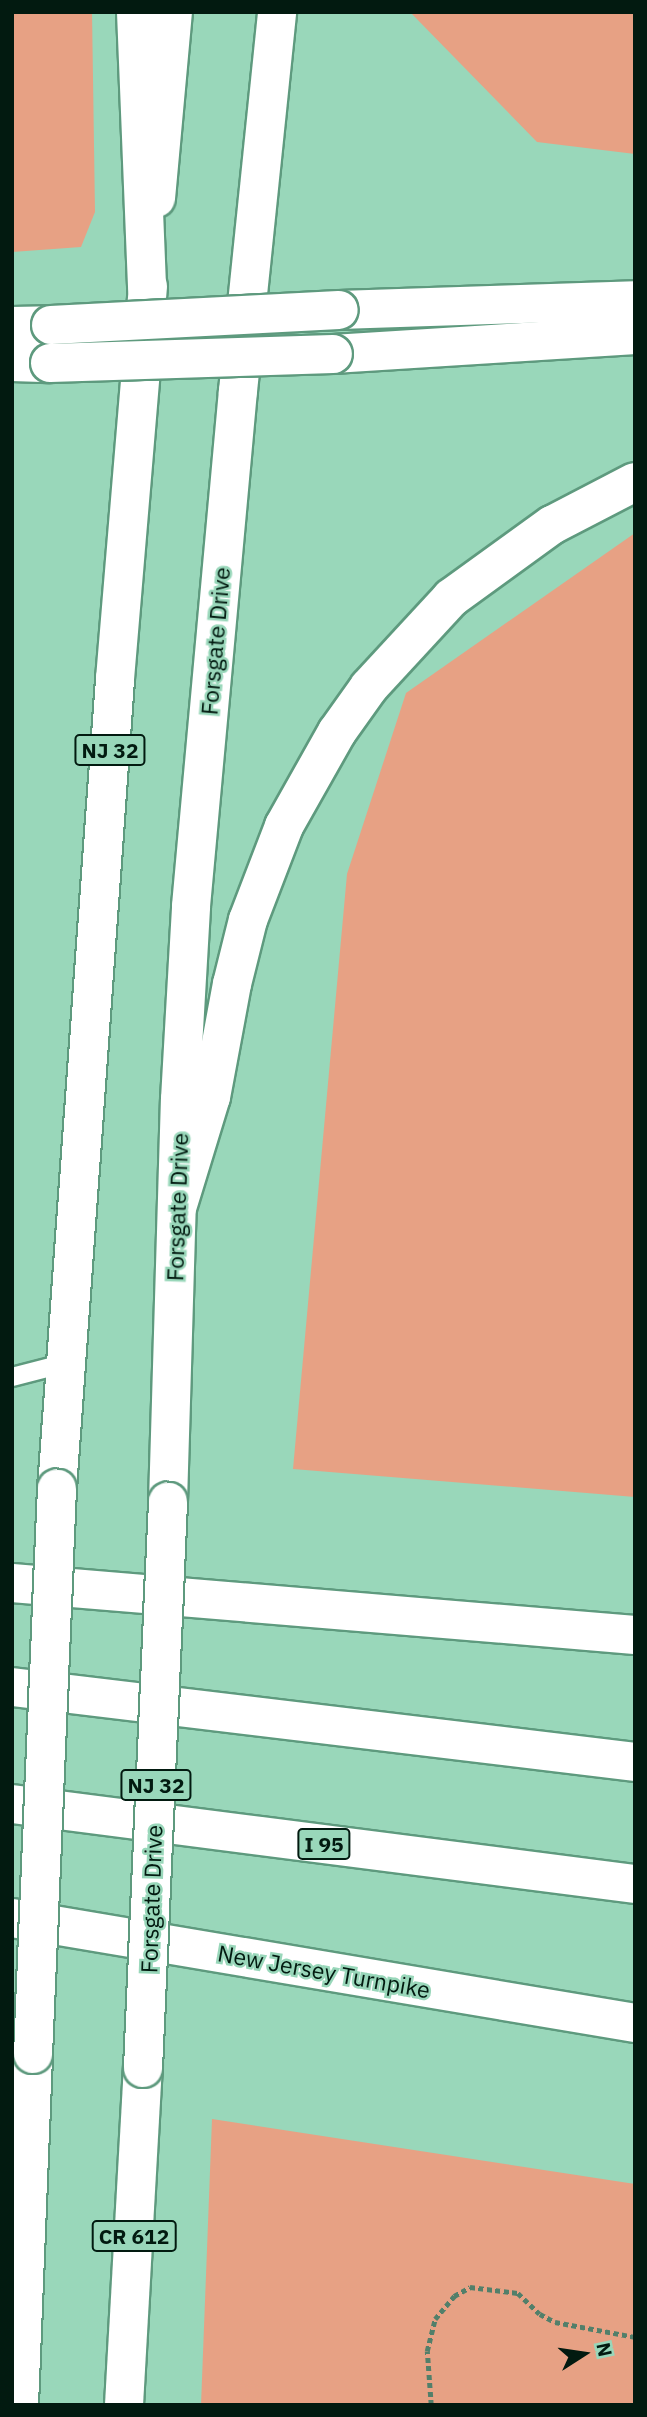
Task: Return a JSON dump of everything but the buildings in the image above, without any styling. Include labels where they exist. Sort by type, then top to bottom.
[{"type":"main road","points":[[136,12],[147,289]]},
{"type":"main road","name":"NJ 32","points":[[19,2405],[57,1489],[116,665],[173,12]]},
{"type":"main road","name":"Forsgate Drive","points":[[124,2405],[144,2068],[191,906],[238,391],[277,12]]},
{"type":"main road","points":[[12,326],[339,310],[635,300]]},
{"type":"main road","points":[[12,362],[333,354],[635,335]]},
{"type":"main road","points":[[177,1208],[211,1097],[232,984],[248,920],[284,827],[337,732],[369,687],[450,598],[552,524],[635,482]]},
{"type":"main road","points":[[12,1583],[635,1635]]},
{"type":"main road","points":[[186,1599],[635,1624]]},
{"type":"main road","points":[[12,1687],[635,1762]]},
{"type":"main road","name":"I 95","points":[[12,1804],[635,1884]]},
{"type":"main road","name":"New Jersey Turnpike","points":[[12,1918],[635,2023]]},
{"type":"lane","points":[[12,1377],[66,1363]]},
{"type":"path","points":[[431,2405],[427,2351],[435,2319],[454,2296],[470,2287],[518,2293],[540,2314],[555,2322],[635,2337]]},
{"type":"shaded area","points":[[12,12],[92,12],[95,212],[81,247],[12,252]]},
{"type":"shaded area","points":[[410,12],[635,12],[635,154],[537,142]]},
{"type":"shaded area","points":[[635,533],[635,1497],[293,1469],[347,874],[406,693]]},
{"type":"shaded area","points":[[212,2119],[635,2184],[635,2405],[201,2405]]}]
